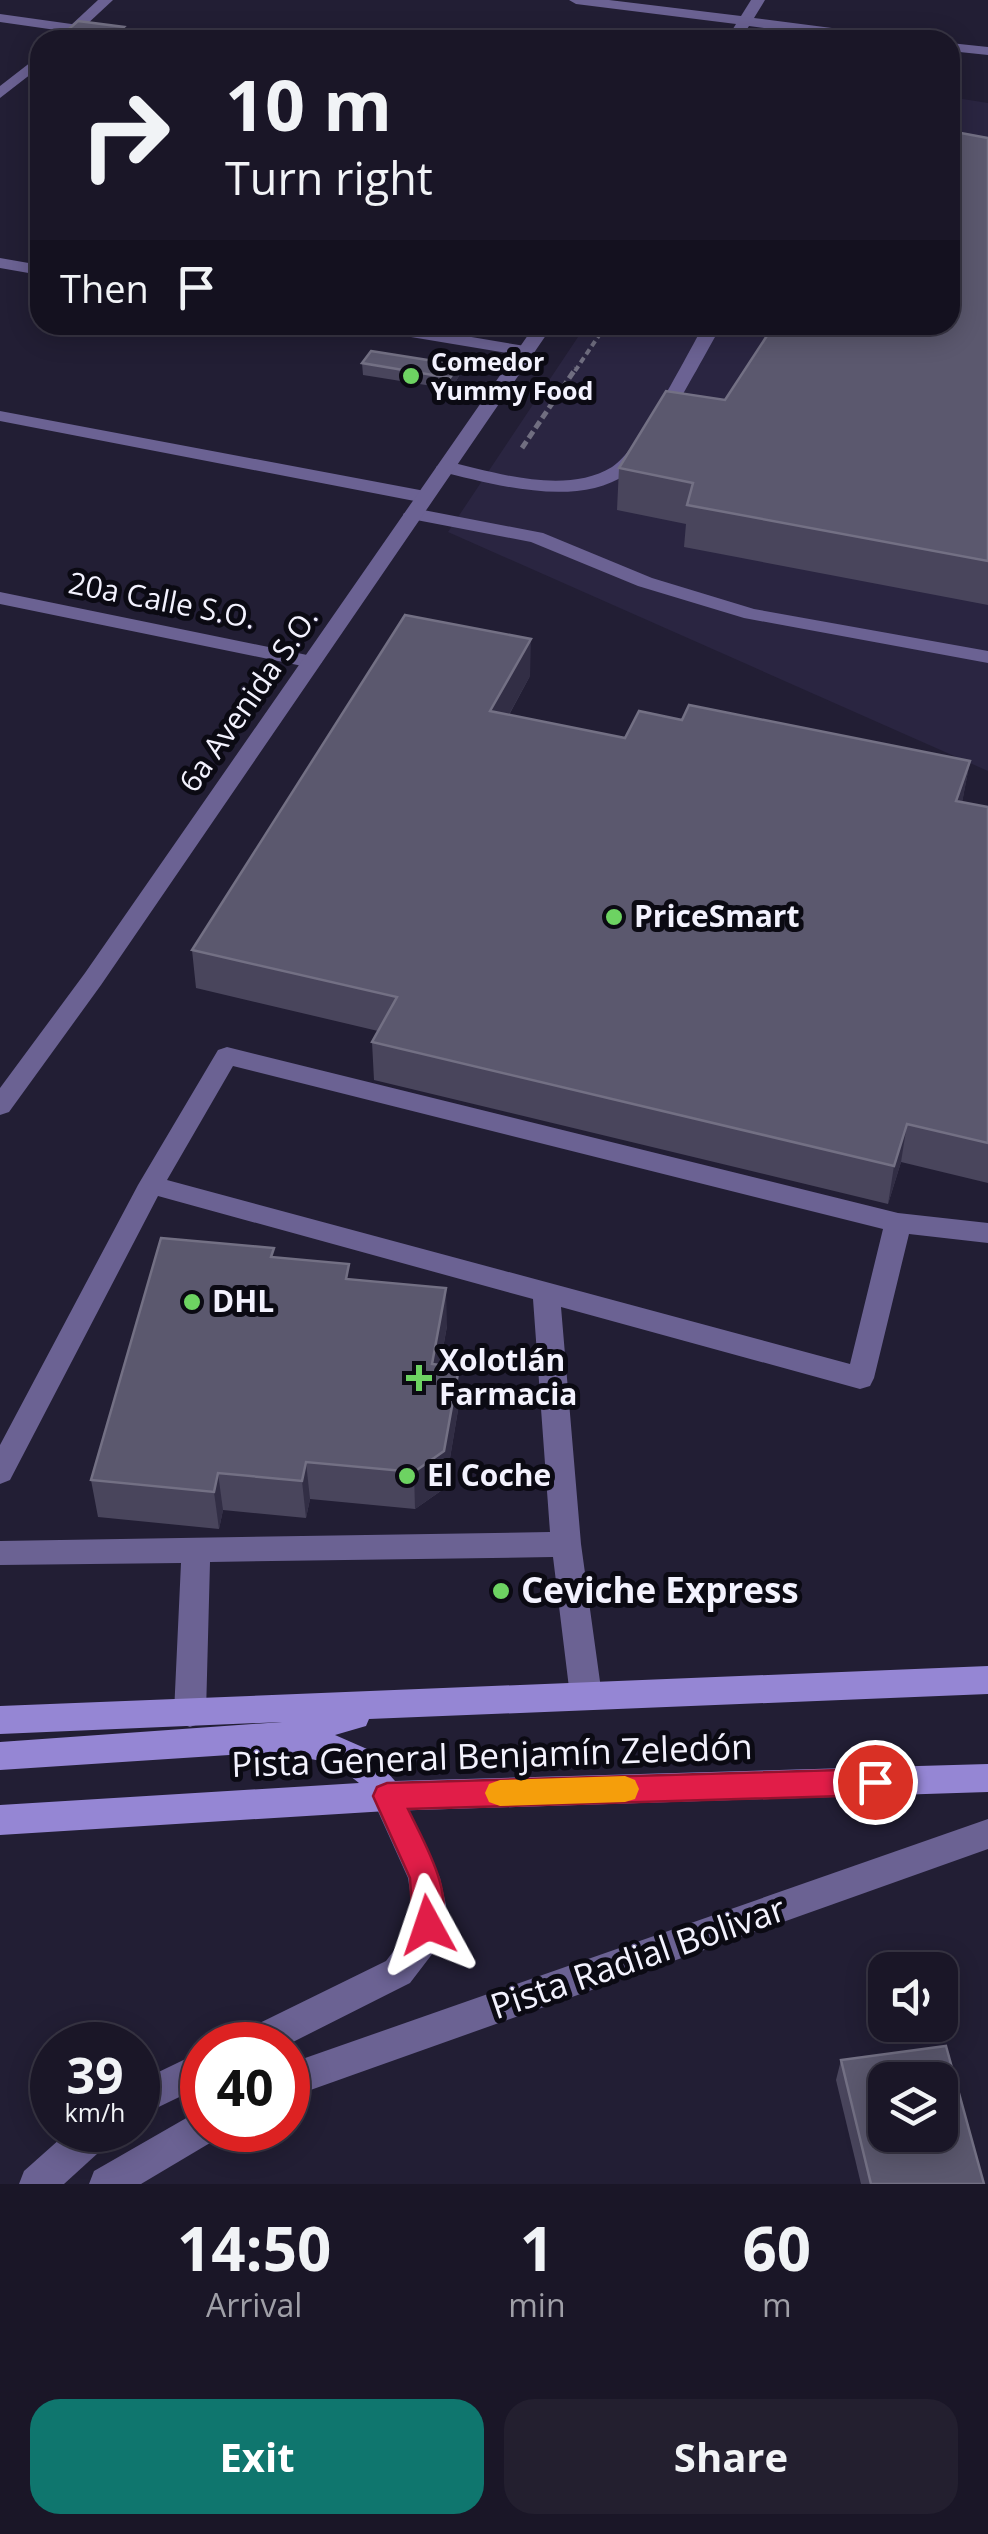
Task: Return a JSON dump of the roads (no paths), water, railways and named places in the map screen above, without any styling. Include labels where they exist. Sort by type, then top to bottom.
[{"type":"main road","name":"Pista General Benjamín Zeledón","points":[[0,1720],[988,1680]]},
{"type":"main road","points":[[0,1756],[273,1739],[398,1704]]},
{"type":"main road","points":[[273,1739],[354,1754],[374,1773],[387,1796]]},
{"type":"main road","points":[[0,1744],[57,1752]]},
{"type":"main road","name":"Pista General Benjamín Zeledón","points":[[0,1820],[387,1796],[988,1778]]},
{"type":"street","points":[[75,29],[106,0]]},
{"type":"street","points":[[576,0],[811,30]]},
{"type":"street","points":[[739,30],[758,0]]},
{"type":"street","points":[[0,18],[82,30]]},
{"type":"street","points":[[960,48],[988,51]]},
{"type":"street","points":[[0,94],[30,68]]},
{"type":"street","points":[[0,263],[30,268]]},
{"type":"street","points":[[429,335],[525,351]]},
{"type":"street","name":"6a Avenida S.O.","points":[[0,1106],[537,335]]},
{"type":"street","points":[[446,468],[562,486],[589,482],[625,468],[707,335]]},
{"type":"street","points":[[0,416],[419,506],[536,537],[645,582],[751,614],[988,656]]},
{"type":"street","name":"20a Calle S.O.","points":[[0,598],[312,662]]},
{"type":"street","points":[[0,1472],[151,1185],[227,1056],[898,1222],[988,1233]]},
{"type":"street","points":[[151,1185],[860,1378],[898,1222]]},
{"type":"street","points":[[546,1290],[566,1544],[586,1696]]},
{"type":"street","points":[[0,1553],[566,1544]]},
{"type":"street","points":[[190,1712],[196,1550]]},
{"type":"street","points":[[297,2022],[398,1972],[424,1938],[429,1912],[424,1878],[387,1796]]},
{"type":"street","name":"Pista Radial Bolivar","points":[[310,2074],[988,1834]]},
{"type":"street","points":[[107,2184],[180,2140]]},
{"type":"street","points":[[37,2184],[72,2152]]},
{"type":"place","name":"Comedor Yummy Food","points":[[411,376]]},
{"type":"place","name":"PriceSmart","points":[[614,917]]},
{"type":"place","name":"DHL","points":[[192,1302]]},
{"type":"place","name":"Xolotlán Farmacia","points":[[419,1378]]},
{"type":"place","name":"El Coche","points":[[407,1476]]},
{"type":"place","name":"Ceviche Express","points":[[501,1591]]}]
